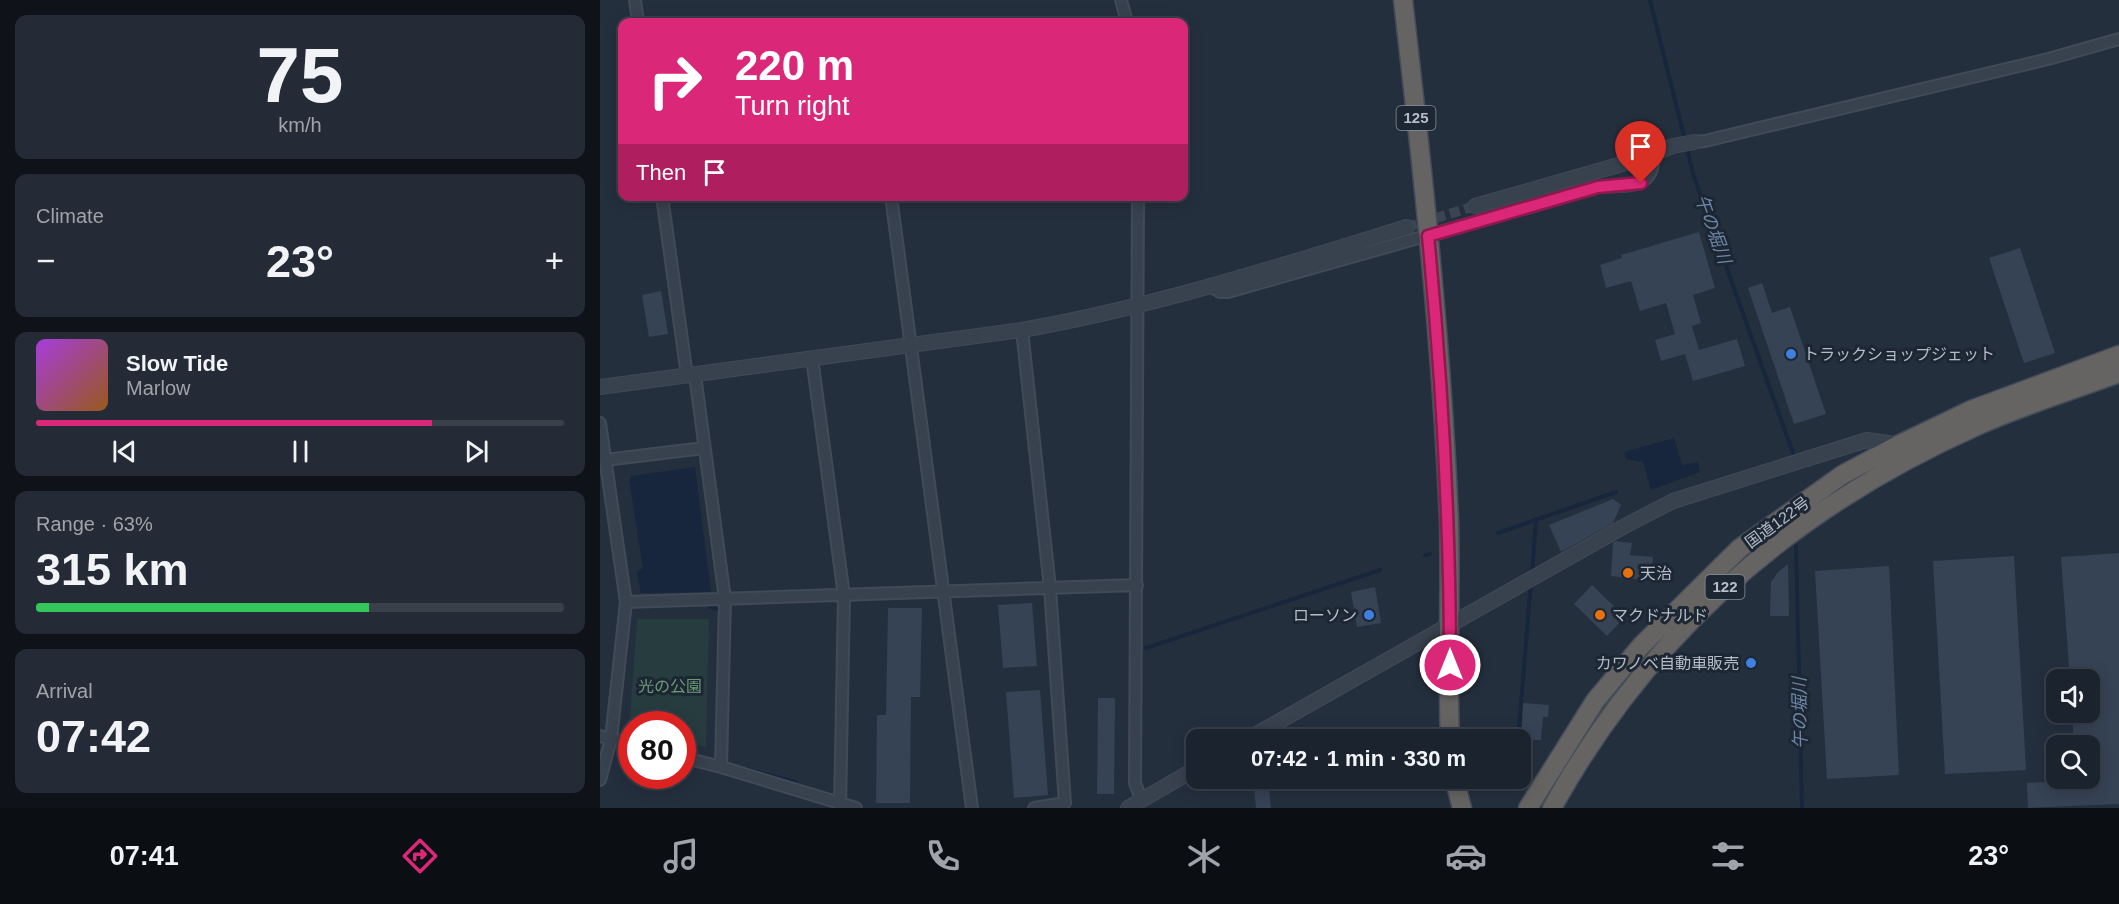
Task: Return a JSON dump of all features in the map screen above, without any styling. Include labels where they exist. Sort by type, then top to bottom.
[{"type":"highway","name":"125","points":[[1403,0],[1442,389],[1449,520],[1450,729]]},
{"type":"highway","name":"国道122号","points":[[1528,808],[1595,701],[1641,646],[1740,548],[1842,476],[1900,444],[1971,410],[2119,355]]},
{"type":"highway","name":"国道122号","points":[[1552,808],[1613,713],[1651,663],[1706,604],[1752,562],[1852,490],[1913,458],[1979,425],[2119,373]]},
{"type":"highway","points":[[1457,789],[1462,808]]},
{"type":"street","points":[[635,0],[637,18]]},
{"type":"street","points":[[1121,0],[1126,18]]},
{"type":"street","points":[[1475,206],[1653,154],[1673,146],[2036,62],[2119,39]]},
{"type":"street","points":[[1210,286],[1220,292],[1228,292],[1598,187],[1641,183],[1647,179],[1651,171],[1653,154]]},
{"type":"street","points":[[663,201],[704,448],[725,599],[721,766]]},
{"type":"street","points":[[892,201],[972,808]]},
{"type":"street","points":[[1138,201],[1135,783],[1141,799]]},
{"type":"street","points":[[600,387],[1022,330],[1085,319],[1210,286],[1407,227]]},
{"type":"street","points":[[1022,330],[1050,588],[1065,803],[1034,808]]},
{"type":"street","points":[[812,358],[844,596],[841,806]]},
{"type":"street","points":[[600,423],[626,602],[600,780]]},
{"type":"street","points":[[1265,729],[1673,501],[1868,440],[1900,444],[1913,458]]},
{"type":"street","points":[[605,460],[704,448]]},
{"type":"street","points":[[626,602],[1137,585]]},
{"type":"street","points":[[696,760],[721,766],[841,806],[856,808]]},
{"type":"street","points":[[1128,808],[1186,774]]},
{"type":"green space","name":"光の公園","points":[[637,619],[709,619],[706,747],[696,744],[696,711],[630,711]]},
{"type":"water","points":[[1674,438],[1682,465],[1698,462],[1700,472],[1651,490],[1643,462],[1626,459],[1624,452]]},
{"type":"water","points":[[695,467],[711,592],[641,593],[637,572],[643,568],[629,479],[631,476]]},
{"type":"building","points":[[1699,232],[1715,288],[1693,295],[1701,323],[1692,326],[1699,350],[1737,339],[1745,366],[1693,381],[1685,354],[1661,361],[1655,340],[1675,334],[1666,303],[1640,311],[1631,281],[1606,288],[1600,265],[1622,258],[1621,255]]},
{"type":"building","points":[[2020,248],[2055,353],[2024,363],[1989,258]]},
{"type":"building","points":[[1762,283],[1772,313],[1790,307],[1826,414],[1794,424],[1748,288]]},
{"type":"building","points":[[661,291],[668,334],[649,337],[642,295]]},
{"type":"building","points":[[1613,499],[1621,505],[1613,523],[1561,552],[1549,525]]},
{"type":"building","points":[[1616,541],[1632,543],[1630,555],[1653,557],[1651,576],[1643,575],[1642,580],[1611,576],[1613,543]]},
{"type":"building","points":[[2119,553],[2119,804],[2028,808],[2027,783],[2046,782],[2046,789],[2100,789],[2100,735],[2073,735],[2073,723],[2100,723],[2100,669],[2069,669],[2061,557]]},
{"type":"building","points":[[2014,556],[2026,770],[1945,774],[1933,561]]},
{"type":"building","points":[[1788,564],[1789,616],[1770,616],[1771,582]]},
{"type":"building","points":[[1889,566],[1899,775],[1827,779],[1815,571]]},
{"type":"building","points":[[1592,585],[1625,617],[1607,636],[1574,604]]},
{"type":"building","points":[[1375,587],[1381,623],[1357,627],[1351,592]]},
{"type":"building","points":[[1032,603],[1037,666],[1003,668],[998,605]]},
{"type":"building","points":[[888,608],[922,608],[920,697],[911,697],[910,803],[876,803],[877,715],[886,715]]},
{"type":"building","points":[[1040,690],[1048,795],[1014,798],[1006,692]]},
{"type":"building","points":[[1098,698],[1115,698],[1114,794],[1097,794]]},
{"type":"building","points":[[1523,703],[1549,705],[1548,717],[1543,717],[1541,740],[1532,740],[1532,748],[1531,729],[1522,729]]},
{"type":"building","points":[[1254,789],[1269,789],[1271,808],[1256,808]]},
{"type":"waterway","name":"午の堀川","points":[[1650,0],[1685,140]]},
{"type":"waterway","name":"午の堀川","points":[[1687,148],[1693,174],[1793,453]]},
{"type":"waterway","points":[[1498,533],[1616,492]]},
{"type":"waterway","points":[[1532,574],[1536,519]]},
{"type":"waterway","name":"午の堀川","points":[[1796,546],[1802,808]]},
{"type":"waterway","points":[[1425,555],[1430,554]]},
{"type":"waterway","points":[[1146,648],[1380,570]]},
{"type":"waterway","points":[[1519,729],[1531,582]]},
{"type":"waterway","points":[[710,607],[717,609]]},
{"type":"waterway","points":[[746,769],[795,782]]},
{"type":"tunnel","points":[[1407,227],[1475,206]]},
{"type":"place","name":"トラックショップジェット","points":[[1791,354]]},
{"type":"place","name":"天治","points":[[1628,573]]},
{"type":"place","name":"ローソン","points":[[1369,615]]},
{"type":"place","name":"マクドナルド","points":[[1600,615]]},
{"type":"place","name":"カワノベ自動車販売","points":[[1751,663]]},
{"type":"route","points":[[1450,665],[1449,520],[1446,460],[1439,346],[1428,236],[1598,187],[1641,183]]}]
